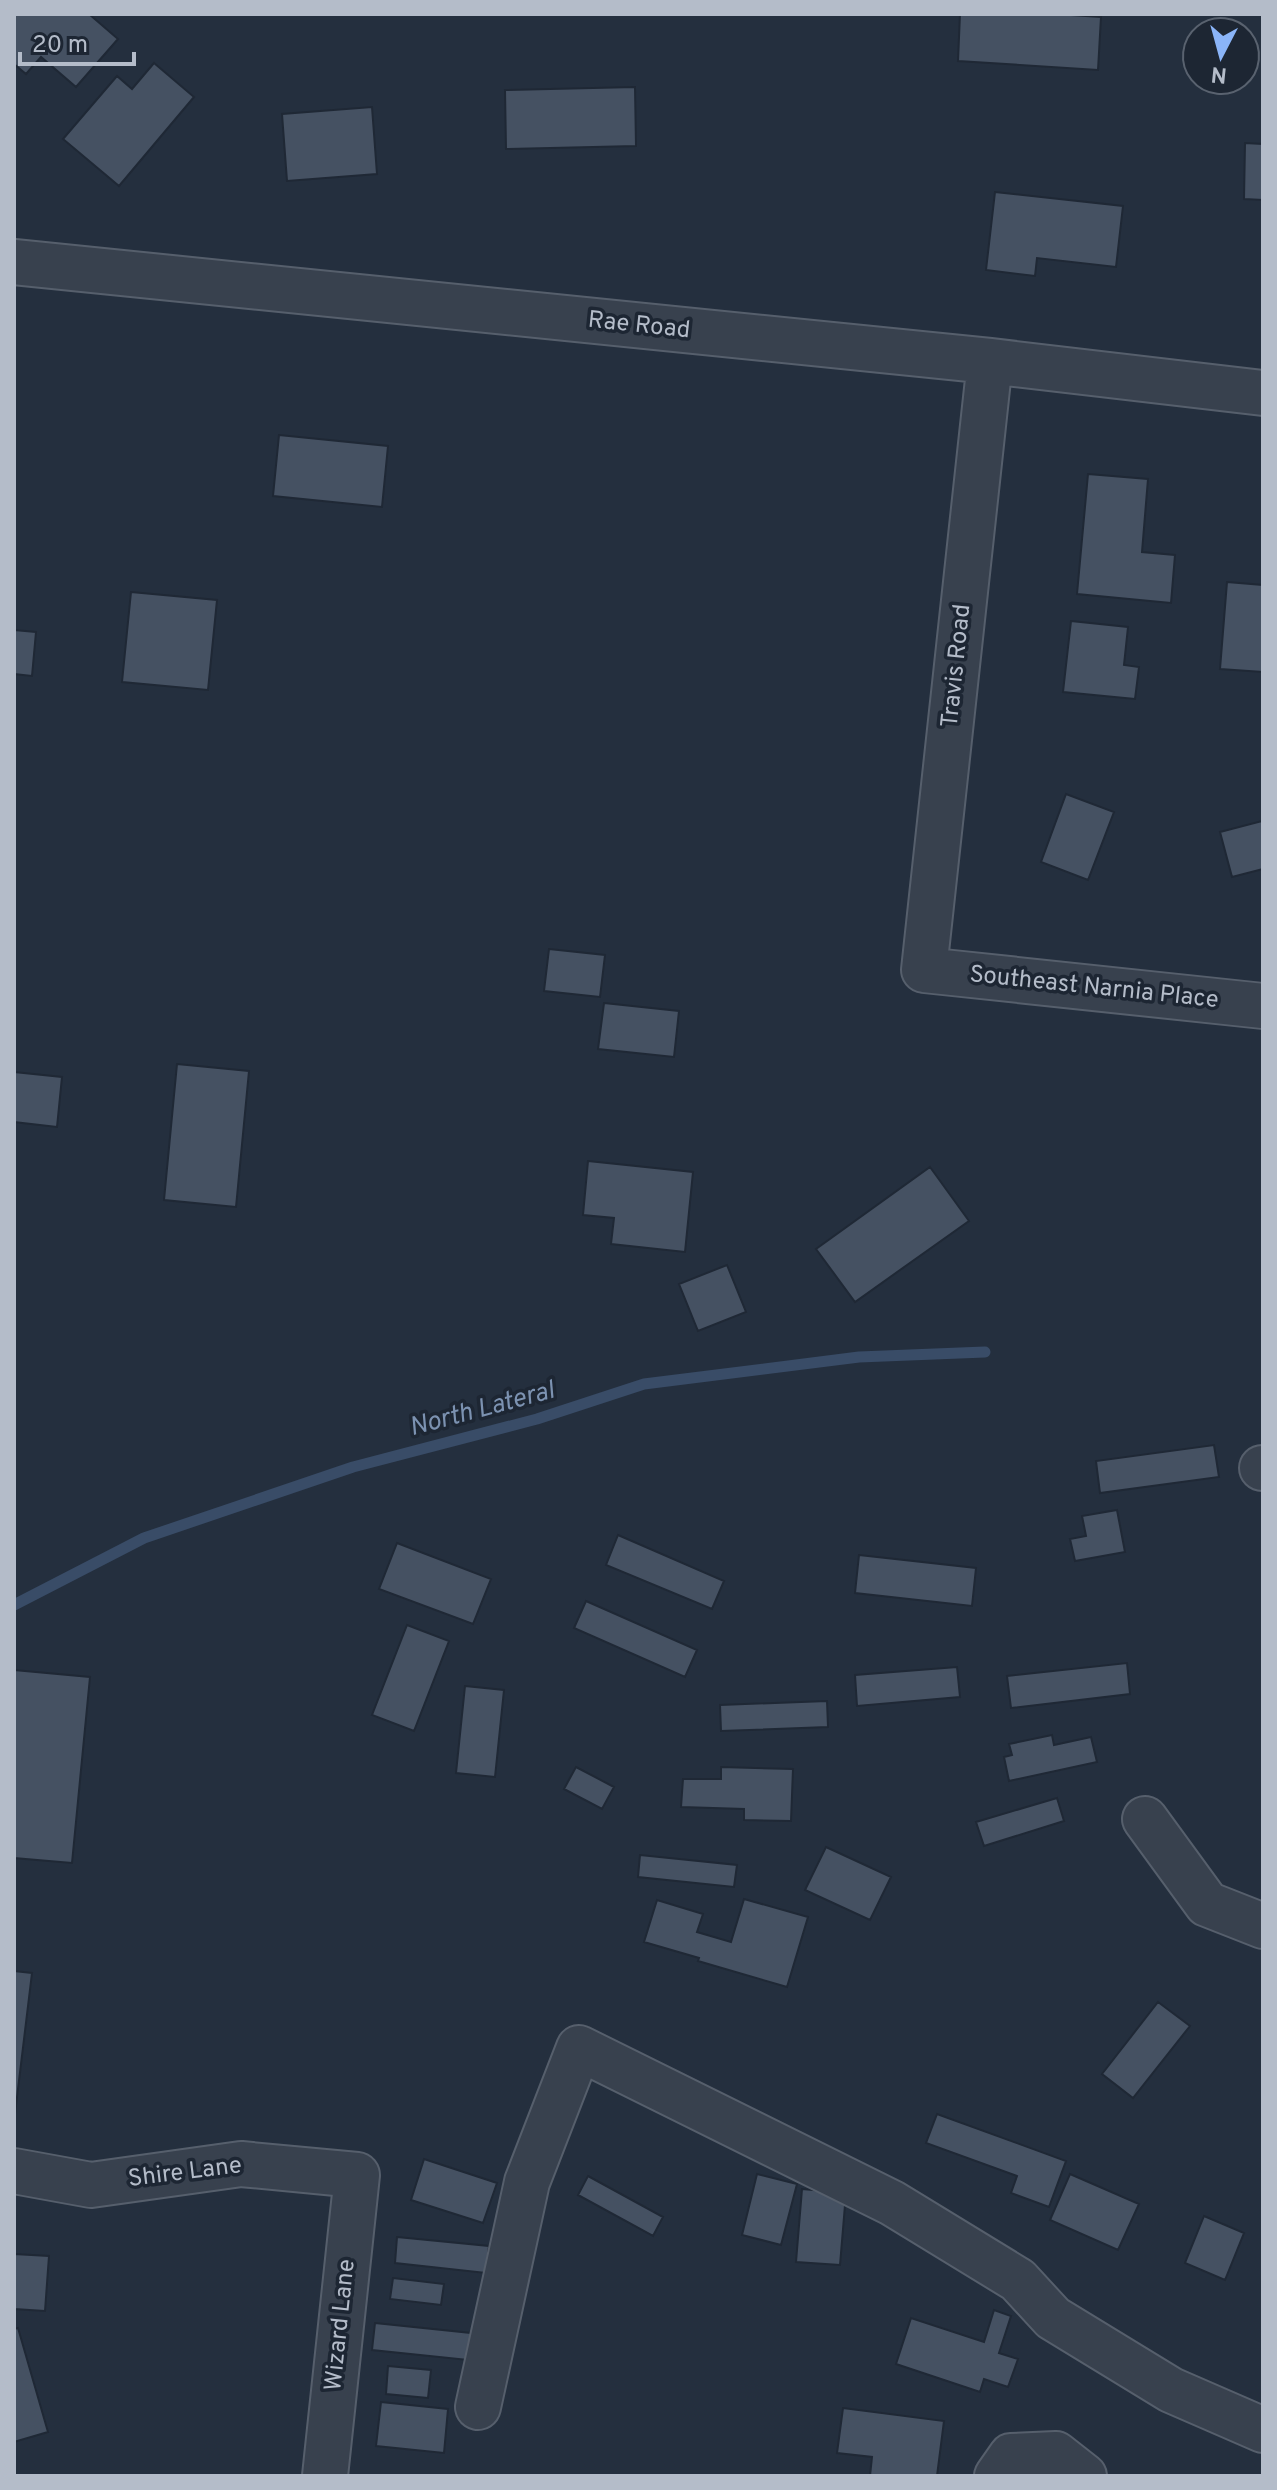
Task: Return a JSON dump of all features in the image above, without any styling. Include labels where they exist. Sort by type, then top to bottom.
[{"type":"street","name":"Rae Road","points":[[14,262],[990,361],[1263,393]]},
{"type":"street","name":"Travis Road","points":[[924,970],[990,361]]},
{"type":"street","name":"Southeast Narnia Place","points":[[924,970],[1263,1006]]},
{"type":"street","points":[[1145,1819],[1207,1904],[1263,1926]]},
{"type":"street","points":[[478,2407],[527,2182],[579,2048],[892,2203],[1018,2280],[1053,2318],[1066,2326],[1171,2390],[1263,2430]]},
{"type":"street","name":"Shire Lane","points":[[14,2171],[91,2185],[241,2164],[357,2175]]},
{"type":"street","name":"Wizard Lane","points":[[325,2476],[357,2175]]},
{"type":"street","points":[[997,2476],[1011,2456],[1056,2454],[1084,2476]]},
{"type":"building","points":[[15,14],[89,14],[118,39],[76,87],[41,57],[26,74],[14,64]]},
{"type":"building","points":[[960,14],[1101,17],[1098,70],[958,61]]},
{"type":"building","points":[[154,63],[194,97],[119,186],[63,139],[117,76],[132,89]]},
{"type":"building","points":[[635,87],[636,146],[506,149],[505,90]]},
{"type":"building","points":[[372,107],[377,174],[287,181],[282,114]]},
{"type":"building","points":[[1245,143],[1263,144],[1263,200],[1244,199]]},
{"type":"building","points":[[995,192],[1123,206],[1116,267],[1037,258],[1035,276],[986,270]]},
{"type":"building","points":[[279,435],[388,446],[382,507],[273,496]]},
{"type":"building","points":[[1088,474],[1148,479],[1142,552],[1175,555],[1171,603],[1077,594]]},
{"type":"building","points":[[1227,582],[1263,585],[1263,672],[1220,669]]},
{"type":"building","points":[[131,592],[217,600],[208,690],[122,682]]},
{"type":"building","points":[[1071,621],[1128,627],[1124,665],[1139,667],[1135,699],[1063,692]]},
{"type":"building","points":[[14,630],[36,632],[32,676],[14,674]]},
{"type":"building","points":[[1066,794],[1114,812],[1088,880],[1041,862]]},
{"type":"building","points":[[1262,821],[1263,869],[1232,877],[1220,832]]},
{"type":"building","points":[[549,949],[605,955],[600,997],[544,991]]},
{"type":"building","points":[[604,1003],[679,1011],[674,1057],[598,1049]]},
{"type":"building","points":[[177,1064],[249,1071],[236,1207],[164,1200]]},
{"type":"building","points":[[14,1072],[62,1077],[57,1127],[14,1122]]},
{"type":"building","points":[[588,1161],[693,1172],[685,1252],[611,1244],[614,1218],[583,1215]]},
{"type":"building","points":[[930,1167],[969,1221],[855,1302],[816,1249]]},
{"type":"building","points":[[727,1265],[746,1312],[698,1331],[679,1284]]},
{"type":"building","points":[[1214,1445],[1219,1477],[1100,1493],[1096,1461]]},
{"type":"building","points":[[1117,1510],[1125,1552],[1075,1561],[1070,1539],[1086,1536],[1082,1516]]},
{"type":"building","points":[[618,1535],[724,1581],[712,1609],[606,1565]]},
{"type":"building","points":[[397,1543],[491,1579],[473,1624],[379,1589]]},
{"type":"building","points":[[859,1555],[976,1568],[972,1606],[855,1593]]},
{"type":"building","points":[[586,1601],[697,1650],[685,1677],[574,1628]]},
{"type":"building","points":[[407,1625],[449,1641],[414,1731],[372,1715]]},
{"type":"building","points":[[1127,1663],[1130,1694],[1011,1708],[1007,1676]]},
{"type":"building","points":[[957,1667],[960,1697],[857,1706],[855,1675]]},
{"type":"building","points":[[14,1670],[90,1677],[72,1863],[14,1858]]},
{"type":"building","points":[[465,1686],[504,1690],[495,1777],[456,1773]]},
{"type":"building","points":[[827,1701],[828,1727],[721,1731],[720,1705]]},
{"type":"building","points":[[1052,1735],[1054,1745],[1091,1737],[1097,1762],[1009,1781],[1004,1757],[1012,1755],[1009,1744]]},
{"type":"building","points":[[576,1767],[614,1787],[602,1809],[564,1789]]},
{"type":"building","points":[[721,1767],[793,1769],[791,1821],[744,1820],[744,1809],[681,1807],[683,1779],[721,1779]]},
{"type":"building","points":[[1057,1798],[1064,1821],[984,1846],[976,1822]]},
{"type":"building","points":[[826,1847],[891,1877],[870,1920],[805,1890]]},
{"type":"building","points":[[640,1855],[737,1865],[734,1887],[638,1877]]},
{"type":"building","points":[[744,1899],[808,1917],[787,1987],[644,1942],[657,1900],[703,1914],[697,1932],[731,1942]]},
{"type":"building","points":[[14,1971],[32,1973],[14,2122]]},
{"type":"building","points":[[1158,2002],[1190,2026],[1133,2098],[1102,2074]]},
{"type":"building","points":[[937,2114],[1066,2161],[1049,2207],[1011,2193],[1017,2176],[926,2143]]},
{"type":"building","points":[[424,2159],[497,2183],[483,2223],[411,2200]]},
{"type":"building","points":[[757,2174],[797,2184],[781,2245],[742,2235]]},
{"type":"building","points":[[1070,2174],[1139,2204],[1118,2250],[1050,2220]]},
{"type":"building","points":[[588,2176],[663,2217],[653,2236],[578,2195]]},
{"type":"building","points":[[802,2189],[846,2193],[840,2265],[796,2262]]},
{"type":"building","points":[[1204,2216],[1244,2233],[1225,2280],[1185,2263]]},
{"type":"building","points":[[397,2237],[489,2246],[486,2273],[395,2263]]},
{"type":"building","points":[[14,2254],[49,2256],[45,2311],[14,2309]]},
{"type":"building","points":[[393,2278],[444,2284],[441,2305],[390,2299]]},
{"type":"building","points":[[994,2310],[1011,2316],[999,2353],[1018,2359],[1008,2387],[984,2379],[980,2392],[896,2364],[911,2318],[984,2342]]},
{"type":"building","points":[[375,2323],[471,2333],[468,2360],[372,2350]]},
{"type":"building","points":[[18,2328],[48,2432],[14,2442],[14,2329]]},
{"type":"building","points":[[388,2366],[431,2370],[428,2398],[386,2394]]},
{"type":"building","points":[[381,2402],[448,2409],[444,2453],[376,2446]]},
{"type":"building","points":[[843,2408],[944,2421],[937,2476],[870,2476],[872,2457],[837,2453]]},
{"type":"waterway","name":"North Lateral","points":[[14,1605],[144,1538],[353,1467],[537,1419],[644,1384],[859,1357],[985,1352]]}]
